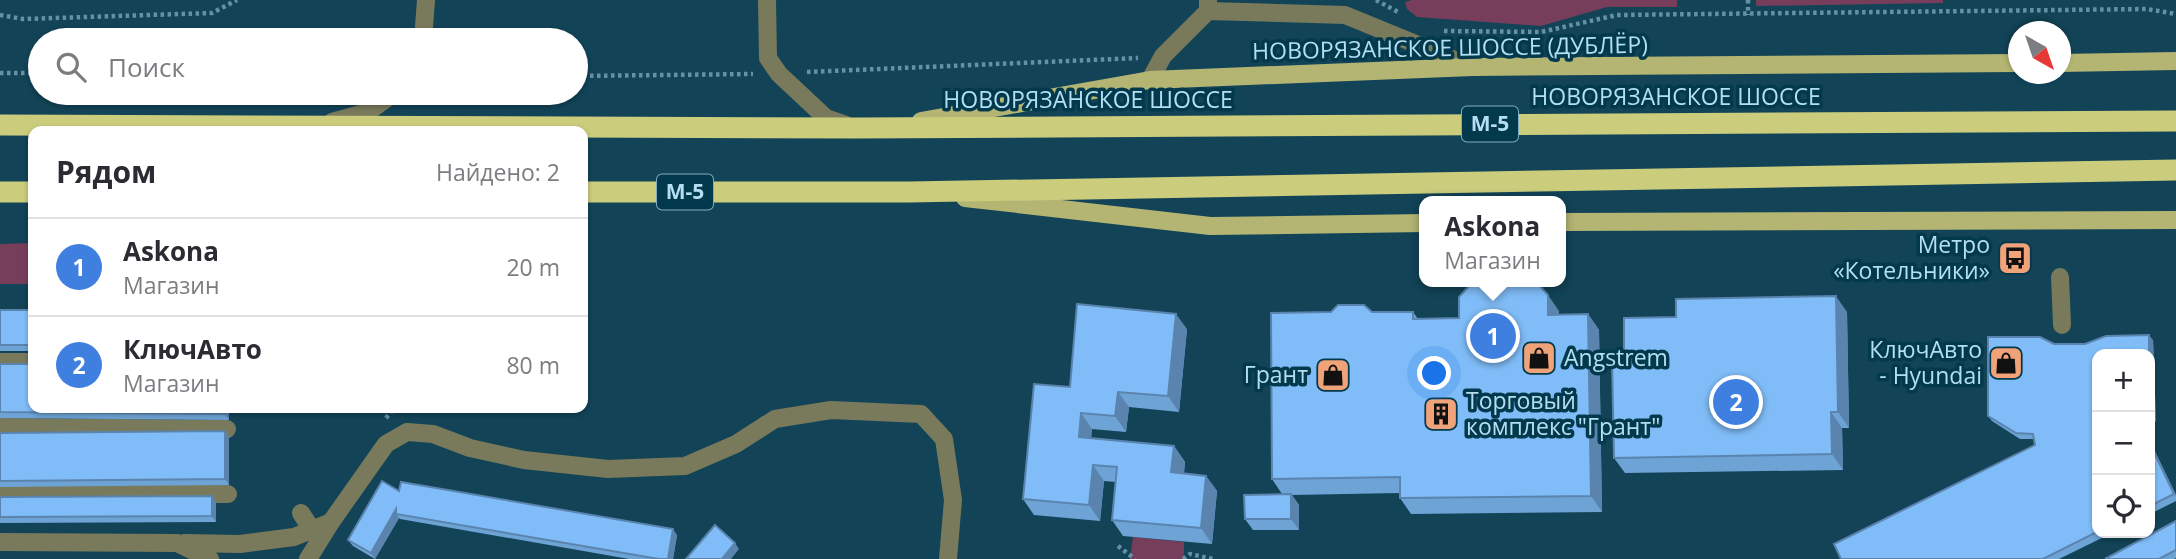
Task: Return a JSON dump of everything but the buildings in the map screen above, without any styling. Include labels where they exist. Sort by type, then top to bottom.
[{"type":"highway","name":"НОВОРЯЗАНСКОЕ ШОССЕ","points":[[0,125],[321,124],[856,128],[2176,121]]},
{"type":"highway","name":"М-5","points":[[588,191],[909,192],[2176,170]]},
{"type":"highway","points":[[0,192],[28,192]]},
{"type":"main road","points":[[2071,63],[2176,61]]},
{"type":"main road","name":"НОВОРЯЗАНСКОЕ ШОССЕ (ДУБЛЁР)","points":[[887,127],[1150,80],[1472,67],[2008,63]]},
{"type":"main road","points":[[909,192],[1210,226],[1419,223]]},
{"type":"main road","points":[[1566,222],[2176,220]]},
{"type":"street","points":[[424,28],[426,0]]},
{"type":"street","points":[[767,0],[768,58],[779,74],[826,118],[856,128]]},
{"type":"street","points":[[1150,80],[1163,56],[1208,5],[1345,15],[1472,67]]},
{"type":"street","points":[[321,124],[368,113],[378,105]]},
{"type":"street","points":[[2060,277],[2062,325]]},
{"type":"street","points":[[0,362],[28,362]]},
{"type":"street","points":[[308,559],[386,444],[407,432],[433,434],[470,448],[524,460],[608,469],[685,466],[736,444],[775,419],[831,410],[921,414],[944,439],[953,500],[948,559]]},
{"type":"street","points":[[0,427],[227,429]]},
{"type":"street","points":[[0,494],[228,494]]},
{"type":"street","points":[[301,513],[312,530]]},
{"type":"street","points":[[0,542],[240,544],[294,537],[331,522]]},
{"type":"street","points":[[177,543],[210,559]]},
{"type":"path","points":[[0,15],[23,19],[212,13],[236,0]]},
{"type":"path","points":[[1376,0],[1403,15]]},
{"type":"path","points":[[1748,0],[1748,15]]},
{"type":"path","points":[[2059,0],[2059,10]]},
{"type":"path","points":[[1437,28],[1449,32],[1541,32],[1617,15],[2147,9],[2176,14]]},
{"type":"path","points":[[588,76],[779,74],[1163,56]]},
{"type":"path","points":[[0,73],[28,73]]},
{"type":"path","points":[[1118,546],[1135,559]]},
{"type":"path","points":[[1183,559],[1190,554],[1213,559]]},
{"type":"shaded area","points":[[1677,0],[1677,7],[1607,7],[1541,26],[1417,17],[1407,9],[1405,2]]},
{"type":"shaded area","points":[[1756,0],[1943,0],[1943,3],[1756,6]]},
{"type":"shaded area","points":[[28,243],[28,284],[0,284],[0,244]]},
{"type":"shaded area","points":[[1133,537],[1184,542],[1184,559],[1130,559]]},
{"type":"place","name":"Метро «Котельники»","points":[[2015,258]]},
{"type":"place","name":"Askona","points":[[1493,336]]},
{"type":"place","name":"Angstrem","points":[[1539,358]]},
{"type":"place","name":"КлючАвто - Hyundai","points":[[2006,363]]},
{"type":"place","name":"Грант","points":[[1333,375]]},
{"type":"place","name":"КлючАвто","points":[[1736,402]]},
{"type":"place","name":"Торговый комплекс \"Грант\"","points":[[1441,414]]}]
